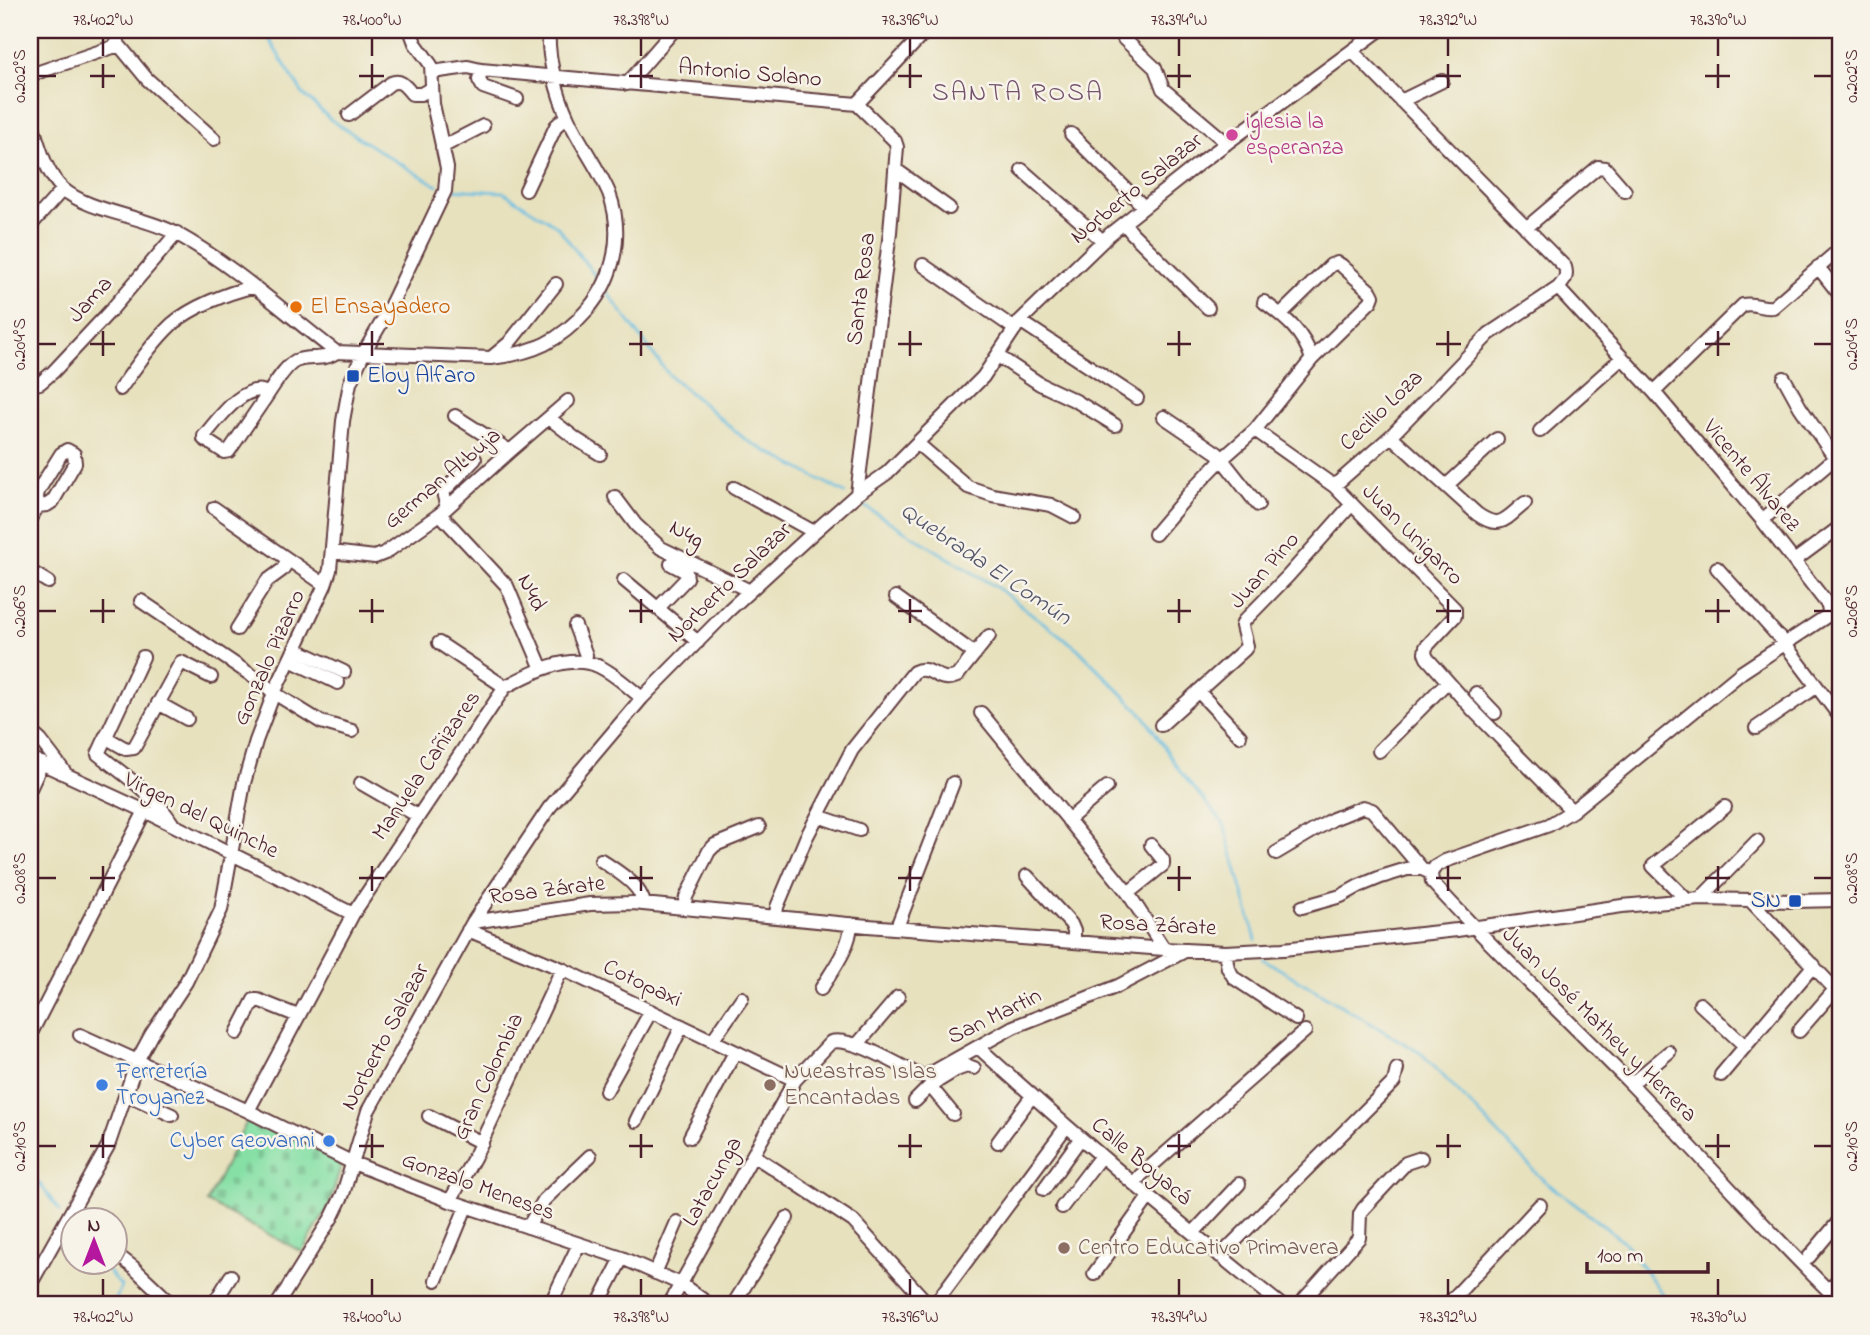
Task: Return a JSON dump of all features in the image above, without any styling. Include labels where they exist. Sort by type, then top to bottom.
[{"type":"street","points":[[114,30],[120,46],[147,79],[214,139]]},
{"type":"street","name":"Gonzalo Pizarro","points":[[78,1206],[108,1146],[137,1061],[186,982],[221,910],[247,772],[256,741],[274,693],[330,570],[350,383],[387,313],[444,191],[447,169],[433,104],[432,72],[428,60],[412,38],[413,30]]},
{"type":"street","points":[[30,117],[48,169],[63,189],[90,204],[177,233],[253,287],[336,352],[491,358],[525,353],[540,347],[567,329],[599,294],[612,266],[616,232],[609,195],[567,116],[554,77],[549,30]]},
{"type":"street","points":[[627,84],[674,30]]},
{"type":"street","points":[[857,104],[926,30]]},
{"type":"street","name":"Norberto Salazar","points":[[276,1305],[332,1217],[343,1194],[368,1111],[471,926],[549,808],[642,698],[814,532],[857,494],[887,473],[983,377],[1017,325],[1102,241],[1226,144],[1380,30]]},
{"type":"street","points":[[1124,39],[1155,68],[1163,89],[1226,144]]},
{"type":"street","points":[[30,75],[120,46]]},
{"type":"street","points":[[1352,51],[1565,267],[1566,278],[1558,288]]},
{"type":"street","name":"Antonio Solano","points":[[432,72],[468,67],[857,104]]},
{"type":"street","points":[[481,70],[479,80],[483,87],[516,99]]},
{"type":"street","points":[[349,115],[397,80],[412,94],[421,94],[432,88]]},
{"type":"street","points":[[1401,101],[1441,81]]},
{"type":"street","name":"Santa Rosa","points":[[857,104],[895,141],[897,147],[890,232],[857,494]]},
{"type":"street","points":[[526,190],[556,126],[567,116]]},
{"type":"street","points":[[442,147],[483,127]]},
{"type":"street","points":[[1071,134],[1144,207]]},
{"type":"street","points":[[1526,228],[1598,167],[1605,168],[1625,191]]},
{"type":"street","points":[[895,169],[949,208]]},
{"type":"street","points":[[1022,170],[1102,241]]},
{"type":"street","points":[[30,226],[63,189]]},
{"type":"street","points":[[1124,223],[1208,308]]},
{"type":"street","name":"Jama","points":[[30,385],[40,383],[52,372],[112,309],[177,233]]},
{"type":"street","points":[[1654,392],[1743,305],[1773,307],[1840,248]]},
{"type":"street","points":[[1155,534],[1194,488],[1255,430],[1312,359],[1373,296],[1337,263],[1331,265],[1281,314]]},
{"type":"street","points":[[923,265],[1137,398]]},
{"type":"street","points":[[1818,267],[1840,295]]},
{"type":"street","points":[[491,358],[509,342],[556,284]]},
{"type":"street","points":[[120,389],[152,345],[173,324],[185,315],[223,297],[253,287]]},
{"type":"street","name":"Vicente Álvarez","points":[[1428,875],[1444,861],[1549,825],[1572,811],[1705,700],[1784,643],[1827,616],[1829,611],[1828,605],[1762,520],[1654,392],[1558,288]]},
{"type":"street","name":"Cecilio Loza","points":[[1334,486],[1391,436],[1489,334],[1558,288]]},
{"type":"street","points":[[1264,302],[1281,314],[1305,340],[1312,359]]},
{"type":"street","points":[[268,394],[264,390],[257,390],[244,394],[229,407],[204,439],[227,453],[290,364],[297,360],[326,358],[336,352]]},
{"type":"street","points":[[998,355],[1040,384],[1076,401],[1115,425]]},
{"type":"street","points":[[1539,430],[1622,358]]},
{"type":"street","points":[[1762,520],[1838,456],[1800,407],[1784,378]]},
{"type":"street","name":"German ALbuja","points":[[332,552],[375,557],[385,553],[444,511],[568,401]]},
{"type":"street","points":[[455,415],[509,451]]},
{"type":"street","points":[[1164,417],[1217,453],[1258,505]]},
{"type":"street","points":[[549,418],[600,454]]},
{"type":"street","name":"Juan Unigarro","points":[[1255,430],[1334,486],[1455,609],[1455,616],[1426,647],[1427,658],[1447,682],[1477,701],[1572,811]]},
{"type":"street","points":[[1391,436],[1477,514],[1493,523],[1501,522],[1525,503]]},
{"type":"street","points":[[1446,486],[1497,439]]},
{"type":"street","points":[[917,443],[968,487],[992,495],[1051,505],[1074,517]]},
{"type":"street","points":[[444,511],[438,496],[475,459]]},
{"type":"street","points":[[734,488],[814,532]]},
{"type":"street","name":"N4g","points":[[615,497],[636,525],[660,548],[750,591]]},
{"type":"street","name":"Juan Pino","points":[[1161,725],[1245,649],[1247,646],[1242,626],[1244,621],[1352,504]]},
{"type":"street","points":[[30,519],[38,506]]},
{"type":"street","points":[[215,508],[325,585]]},
{"type":"street","name":"N4d","points":[[444,511],[508,586],[542,669]]},
{"type":"street","points":[[1794,561],[1840,527]]},
{"type":"street","points":[[237,629],[267,581],[282,570],[289,559]]},
{"type":"street","points":[[658,608],[687,578],[686,572],[671,564]]},
{"type":"street","points":[[1717,568],[1784,643],[1840,717]]},
{"type":"street","points":[[30,572],[48,582]]},
{"type":"street","points":[[624,580],[698,642]]},
{"type":"street","points":[[897,597],[975,654]]},
{"type":"street","points":[[141,601],[274,693],[321,722],[352,730]]},
{"type":"street","points":[[575,626],[586,655],[584,662],[598,666],[642,698]]},
{"type":"street","points":[[776,917],[777,906],[806,838],[852,750],[914,673],[927,669],[940,678],[951,679],[957,676],[989,636]]},
{"type":"street","points":[[439,643],[505,687]]},
{"type":"street","points":[[292,655],[341,677]]},
{"type":"street","points":[[143,657],[98,754],[146,792],[174,826]]},
{"type":"street","points":[[104,737],[126,749],[134,748],[181,662],[211,677]]},
{"type":"street","name":"Manuela Cañizares","points":[[248,1111],[353,914],[505,687],[542,669],[569,662],[584,662]]},
{"type":"street","points":[[1379,751],[1447,682]]},
{"type":"street","points":[[1756,728],[1816,687]]},
{"type":"street","points":[[1198,691],[1240,736]]},
{"type":"street","points":[[1477,701],[1495,713]]},
{"type":"street","points":[[158,703],[187,719]]},
{"type":"street","points":[[981,713],[1128,893],[1164,950]]},
{"type":"street","points":[[30,731],[66,774]]},
{"type":"street","points":[[30,789],[36,760]]},
{"type":"street","name":"Virgen del Quinche","points":[[36,760],[353,914]]},
{"type":"street","points":[[361,783],[418,817]]},
{"type":"street","points":[[897,927],[953,783]]},
{"type":"street","points":[[1068,820],[1107,787]]},
{"type":"street","points":[[1276,853],[1334,819],[1363,807],[1372,810],[1474,928]]},
{"type":"street","points":[[1725,807],[1653,866],[1694,899],[1757,841]]},
{"type":"street","points":[[30,1035],[145,811]]},
{"type":"street","points":[[818,816],[859,830]]},
{"type":"street","points":[[684,908],[686,897],[709,851],[715,845],[759,827]]},
{"type":"street","points":[[1128,893],[1163,865],[1163,860],[1151,845]]},
{"type":"street","points":[[601,860],[637,887],[644,904]]},
{"type":"street","points":[[1302,907],[1341,896],[1381,877],[1407,869],[1428,875]]},
{"type":"street","points":[[1027,876],[1071,924],[1074,942]]},
{"type":"street","name":"Rosa Zárate","points":[[471,926],[590,904],[644,904],[1164,950],[1225,952],[1283,950],[1694,899],[1840,900]]},
{"type":"street","points":[[1750,900],[1833,987],[1834,990],[1799,1031]]},
{"type":"street","points":[[821,989],[846,946],[850,924]]},
{"type":"street","name":"Cotopaxi","points":[[471,926],[795,1080]]},
{"type":"street","name":"Juan José Matheu y Herrera","points":[[1474,928],[1631,1084],[1840,1302]]},
{"type":"street","name":"San Martin","points":[[857,1045],[920,1076],[931,1074],[954,1066],[978,1047],[1013,1027],[1118,986],[1187,950]]},
{"type":"street","points":[[1225,952],[1228,968],[1234,978],[1296,1019]]},
{"type":"street","points":[[1721,1075],[1814,965]]},
{"type":"street","name":"Gran Colombia","points":[[450,1201],[482,1143],[562,969]]},
{"type":"street","points":[[795,1080],[831,1042],[844,1040],[857,1045],[898,997]]},
{"type":"street","points":[[712,1041],[741,998]]},
{"type":"street","points":[[237,1033],[254,1000],[299,1016]]},
{"type":"street","points":[[1700,1003],[1745,1046]]},
{"type":"street","points":[[606,1091],[651,1011]]},
{"type":"street","points":[[636,1121],[682,1027]]},
{"type":"street","points":[[1134,1183],[1305,1031]]},
{"type":"street","name":"Gonzalo Meneses","points":[[80,1035],[248,1111],[353,1163],[466,1207],[622,1258],[681,1284],[710,1305]]},
{"type":"street","name":"Calle Boyacá","points":[[978,1047],[1080,1139],[1281,1305]]},
{"type":"street","points":[[690,1137],[736,1052]]},
{"type":"street","points":[[1631,1084],[1669,1052]]},
{"type":"street","points":[[915,1101],[954,1066],[974,1068]]},
{"type":"street","points":[[1220,1256],[1394,1082],[1397,1069]]},
{"type":"street","name":"Latacunga","points":[[669,1305],[795,1080]]},
{"type":"street","points":[[930,1086],[953,1114]]},
{"type":"street","points":[[126,1094],[172,1115]]},
{"type":"street","points":[[998,1142],[1032,1096]]},
{"type":"street","points":[[429,1116],[482,1143]]},
{"type":"street","points":[[753,1155],[853,1222],[932,1305],[1066,1127]]},
{"type":"street","points":[[1044,1189],[1080,1139]]},
{"type":"street","points":[[528,1227],[544,1200],[590,1156]]},
{"type":"street","points":[[1062,1207],[1101,1156]]},
{"type":"street","points":[[1299,1305],[1359,1238],[1360,1214],[1363,1209],[1406,1163],[1421,1158]]},
{"type":"street","points":[[1193,1233],[1239,1184]]},
{"type":"street","points":[[1094,1274],[1149,1197]]},
{"type":"street","points":[[1447,1305],[1540,1205]]},
{"type":"street","points":[[436,1280],[466,1207]]},
{"type":"street","points":[[733,1305],[787,1218]]},
{"type":"street","points":[[1809,1256],[1840,1220]]},
{"type":"street","points":[[655,1273],[677,1223]]},
{"type":"street","name":"Gonzalo Pizarro","points":[[30,1285],[33,1269],[60,1235]]},
{"type":"street","points":[[550,1305],[579,1244]]},
{"type":"street","points":[[598,1305],[622,1258]]},
{"type":"street","points":[[130,1265],[173,1305]]},
{"type":"street","points":[[213,1305],[232,1276]]},
{"type":"street","points":[[1829,1291],[1840,1278]]},
{"type":"green space","points":[[249,1117],[342,1162],[329,1206],[302,1252],[207,1202]]},
{"type":"waterway","name":"Quebrada El Común","points":[[266,30],[268,38],[303,94],[331,120],[438,186]]},
{"type":"waterway","name":"Quebrada El Común","points":[[450,189],[503,192],[557,226],[600,282]]},
{"type":"waterway","name":"Quebrada El Común","points":[[606,291],[669,375],[746,440],[845,493]]},
{"type":"waterway","name":"Quebrada El Común","points":[[861,504],[999,589],[1077,648],[1145,717],[1181,773],[1224,824],[1256,940]]},
{"type":"waterway","name":"Quebrada El Común","points":[[1263,959],[1422,1054],[1542,1179],[1623,1241],[1665,1297],[1668,1305]]},
{"type":"waterway","points":[[30,1171],[60,1211]]},
{"type":"waterway","points":[[112,1276],[121,1286],[114,1305]]},
{"type":"place","name":"iglesia la esperanza","points":[[1232,135]]},
{"type":"place","name":"El Ensayadero","points":[[296,307]]},
{"type":"place","name":"Eloy Alfaro","points":[[353,376]]},
{"type":"place","name":"SN","points":[[1795,901]]},
{"type":"place","name":"Ferretería Troyanez","points":[[102,1085]]},
{"type":"place","name":"Nueastras Islas Encantadas","points":[[770,1085]]},
{"type":"place","name":"Cyber Geovanni","points":[[329,1141]]},
{"type":"place","name":"Centro Educativo Primavera","points":[[1064,1248]]},
{"type":"district","name":"SANTA ROSA","points":[[1018,94]]}]
